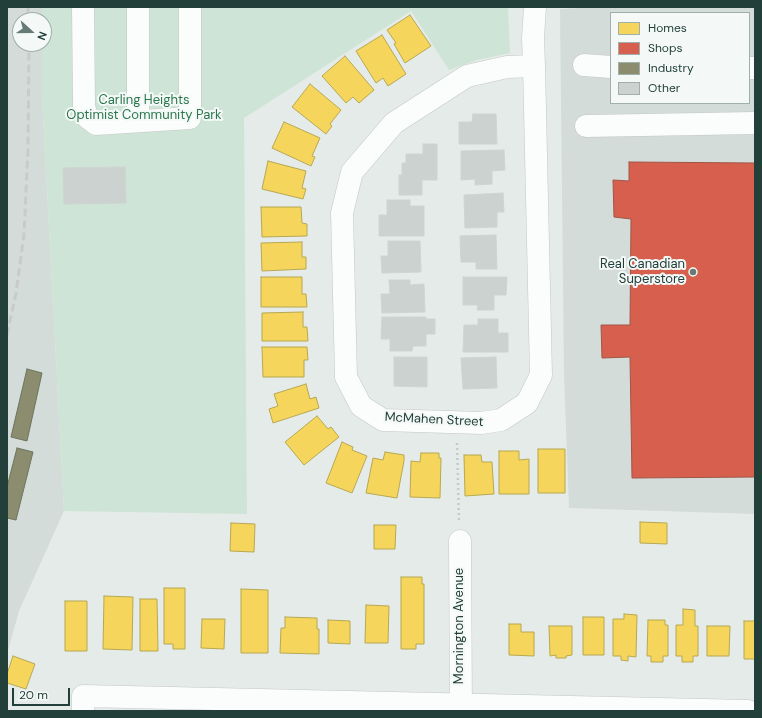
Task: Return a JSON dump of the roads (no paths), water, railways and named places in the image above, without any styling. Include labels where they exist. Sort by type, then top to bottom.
[{"type":"street","points":[[83,7],[84,106],[87,117],[96,124],[190,118],[190,7]]},
{"type":"street","points":[[138,7],[138,121]]},
{"type":"street","name":"McMahen Street","points":[[534,66],[507,67],[467,76],[394,123],[352,172],[342,213],[346,377],[361,406],[383,420],[481,424],[501,420],[527,403],[541,375],[534,66],[533,38],[535,7]]},
{"type":"street","points":[[584,65],[610,67]]},
{"type":"street","points":[[586,126],[755,122]]},
{"type":"street","name":"Mornington Avenue","points":[[460,541],[461,708]]},
{"type":"street","points":[[83,703],[748,711]]},
{"type":"railway","points":[[28,7],[28,12]]},
{"type":"railway","points":[[7,335],[16,293],[24,234],[28,149],[29,52]]},
{"type":"place","name":"Real Canadian Superstore","points":[[693,272]]},
{"type":"park label","name":"Carling Heights Optimist Community Park","points":[[144,108]]}]
